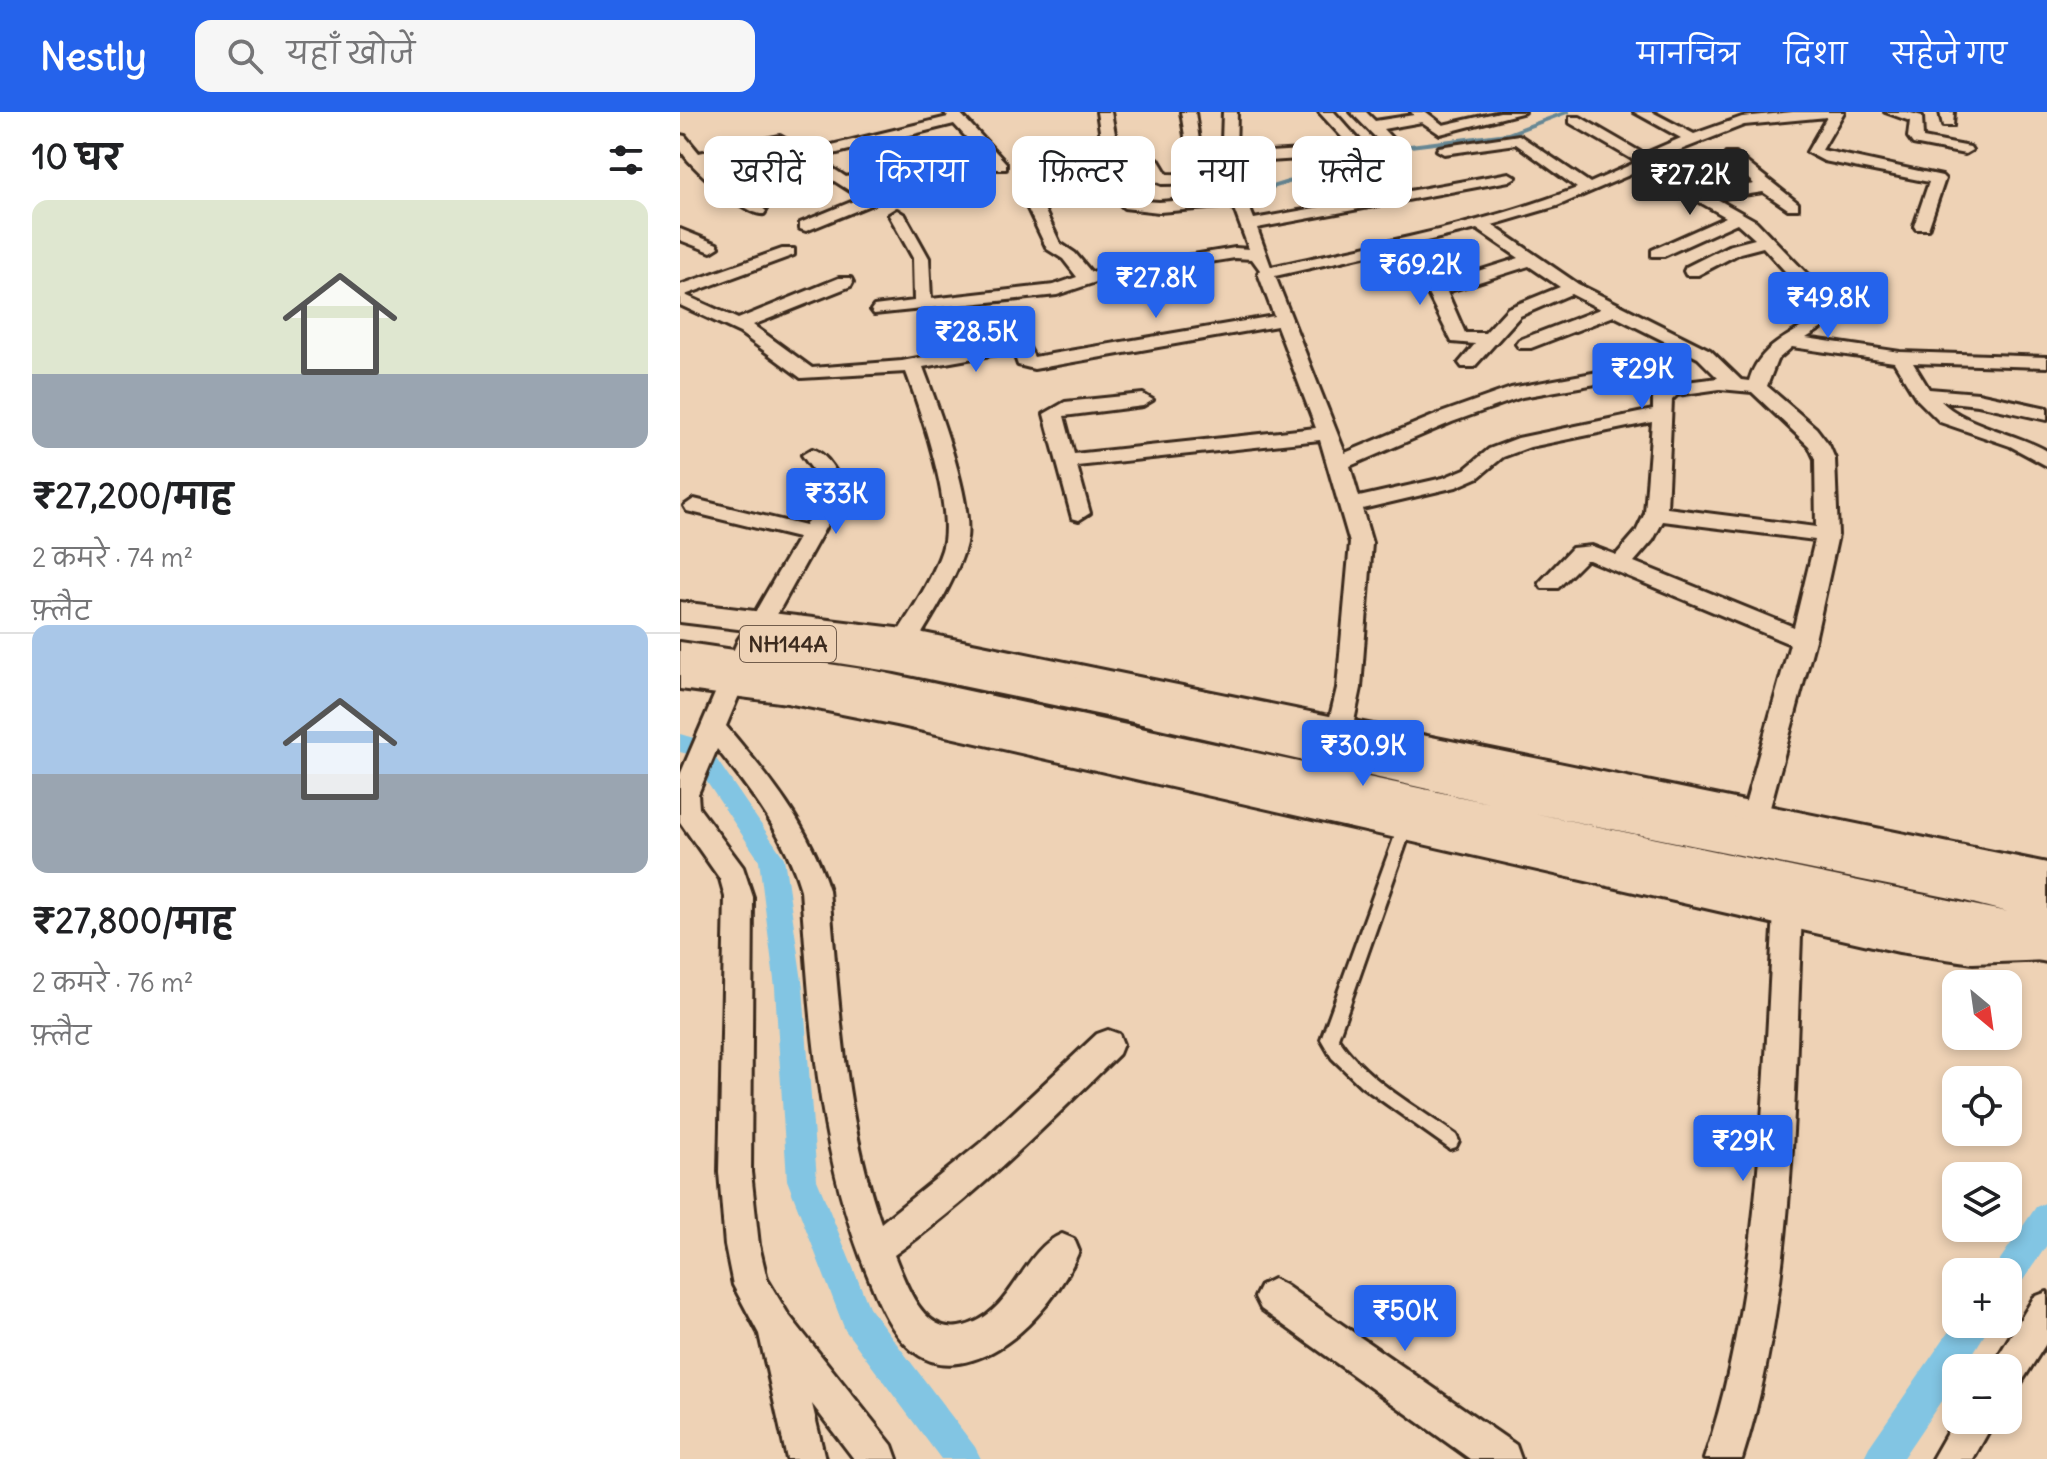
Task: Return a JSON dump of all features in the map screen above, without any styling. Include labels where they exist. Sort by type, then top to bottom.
[{"type":"highway","name":"NH144A","points":[[680,631],[876,686],[1333,755],[1778,886],[2047,943]]},
{"type":"highway","name":"NH144A","points":[[680,656],[899,649],[1333,755],[1961,881],[2047,902]]},
{"type":"street","points":[[1104,112],[1112,158],[1153,162],[1162,179],[1171,181]]},
{"type":"street","points":[[1188,112],[1191,136]]},
{"type":"street","points":[[1229,136],[1230,112]]},
{"type":"street","points":[[1276,152],[1362,151],[1326,112]]},
{"type":"street","points":[[1358,112],[1382,136]]},
{"type":"street","points":[[1372,126],[1421,115],[1440,130],[1518,112]]},
{"type":"street","points":[[1641,112],[1693,139]]},
{"type":"street","points":[[1266,273],[1480,224],[1589,189],[1640,168],[1652,154],[1748,119],[1836,112]]},
{"type":"street","points":[[1836,112],[1814,148],[1816,155],[1937,179],[1922,226]]},
{"type":"street","points":[[1892,112],[1917,119],[1915,137],[1918,141],[1965,150]]},
{"type":"street","points":[[833,149],[954,115],[973,136]]},
{"type":"street","points":[[1575,120],[1645,161],[1679,174],[1685,187],[1739,217],[1767,241],[1801,278],[1837,306],[1788,341],[1746,385],[1680,387],[1665,394],[1656,513],[1645,535],[1620,564]]},
{"type":"street","points":[[680,139],[695,158],[758,211]]},
{"type":"street","points":[[1444,150],[1519,139],[1589,189]]},
{"type":"street","points":[[695,158],[704,156]]},
{"type":"street","points":[[1731,157],[1793,206]]},
{"type":"street","points":[[996,161],[1001,166]]},
{"type":"street","points":[[806,226],[870,200],[871,197],[833,174]]},
{"type":"street","points":[[1247,225],[1509,177]]},
{"type":"street","points":[[844,182],[849,181]]},
{"type":"street","points":[[1701,197],[1766,187]]},
{"type":"street","points":[[1423,194],[1460,229]]},
{"type":"street","points":[[1241,208],[1339,463],[1361,543],[1352,668],[1333,755],[1755,815],[2047,877]]},
{"type":"street","points":[[1036,209],[1053,246],[1069,256],[1087,279]]},
{"type":"street","points":[[897,215],[923,265],[923,305]]},
{"type":"street","points":[[1658,253],[1739,217]]},
{"type":"street","points":[[1480,224],[1572,288],[1695,349],[1796,418],[1819,445],[1827,478],[1827,535],[1803,640],[1755,815]]},
{"type":"street","points":[[684,238],[711,247]]},
{"type":"street","points":[[1692,271],[1734,249],[1767,241]]},
{"type":"street","points":[[1375,250],[1382,270],[1425,268],[1458,338],[1489,339]]},
{"type":"street","points":[[680,291],[788,252]]},
{"type":"street","points":[[880,310],[1057,290],[1105,273],[1235,253],[1258,255]]},
{"type":"street","points":[[1435,290],[1531,260]]},
{"type":"street","points":[[738,325],[845,282]]},
{"type":"street","points":[[1468,363],[1514,312],[1572,288]]},
{"type":"street","points":[[680,299],[738,325],[808,374],[909,364],[1015,345],[1021,348],[1024,361],[1034,363],[1286,319]]},
{"type":"street","points":[[1525,344],[1613,310]]},
{"type":"street","points":[[1788,341],[1900,357],[2047,362]]},
{"type":"street","points":[[1900,357],[1923,394],[1947,418],[2017,442],[2047,460]]},
{"type":"street","points":[[899,649],[950,558],[957,520],[915,370],[909,364]]},
{"type":"street","points":[[1339,463],[1464,410],[1534,388],[1647,369],[1660,371],[1680,387]]},
{"type":"street","points":[[1923,394],[2007,404],[2047,414]]},
{"type":"street","points":[[1079,513],[1054,414],[1065,408],[1143,400]]},
{"type":"street","points":[[1985,431],[2007,404]]},
{"type":"street","points":[[1352,505],[1449,483],[1472,473],[1496,453],[1517,444],[1664,414]]},
{"type":"street","points":[[1065,461],[1327,433]]},
{"type":"street","points":[[812,455],[828,473],[835,489],[746,652],[685,794],[686,810],[728,866],[739,897],[735,1172],[742,1245],[751,1285],[775,1327],[878,1459]]},
{"type":"street","points":[[694,506],[811,534]]},
{"type":"street","points":[[1656,513],[1827,535]]},
{"type":"street","points":[[1550,583],[1580,553],[1592,553],[1803,640]]},
{"type":"street","points":[[680,612],[746,652],[897,714],[1955,948],[1990,951],[2047,943]]},
{"type":"street","points":[[680,678],[746,652]]},
{"type":"street","points":[[704,749],[778,808],[809,867],[815,890],[835,1091],[847,1164],[861,1218],[895,1300],[917,1332],[940,1346],[986,1337],[1008,1320],[1062,1251]]},
{"type":"street","points":[[1723,1459],[1740,1414],[1763,1259],[1774,1157],[1788,913]]},
{"type":"street","points":[[874,1249],[978,1169],[1108,1044]]},
{"type":"street","points":[[1273,1297],[1502,1459]]},
{"type":"street","points":[[2018,1354],[2047,1310]]},
{"type":"street","points":[[775,1327],[806,1459]]},
{"type":"street","points":[[1951,1459],[1967,1434]]},
{"type":"lane","points":[[1405,827],[1335,1015],[1329,1039],[1336,1053],[1450,1141]]},
{"type":"waterway","points":[[1276,186],[1402,147],[1508,134],[1567,112]]},
{"type":"waterway","points":[[680,743],[696,747],[771,858],[789,988],[802,1180],[857,1318],[963,1459]]},
{"type":"waterway","points":[[2020,1258],[2047,1218]]},
{"type":"waterway","points":[[1881,1459],[1964,1338]]}]
